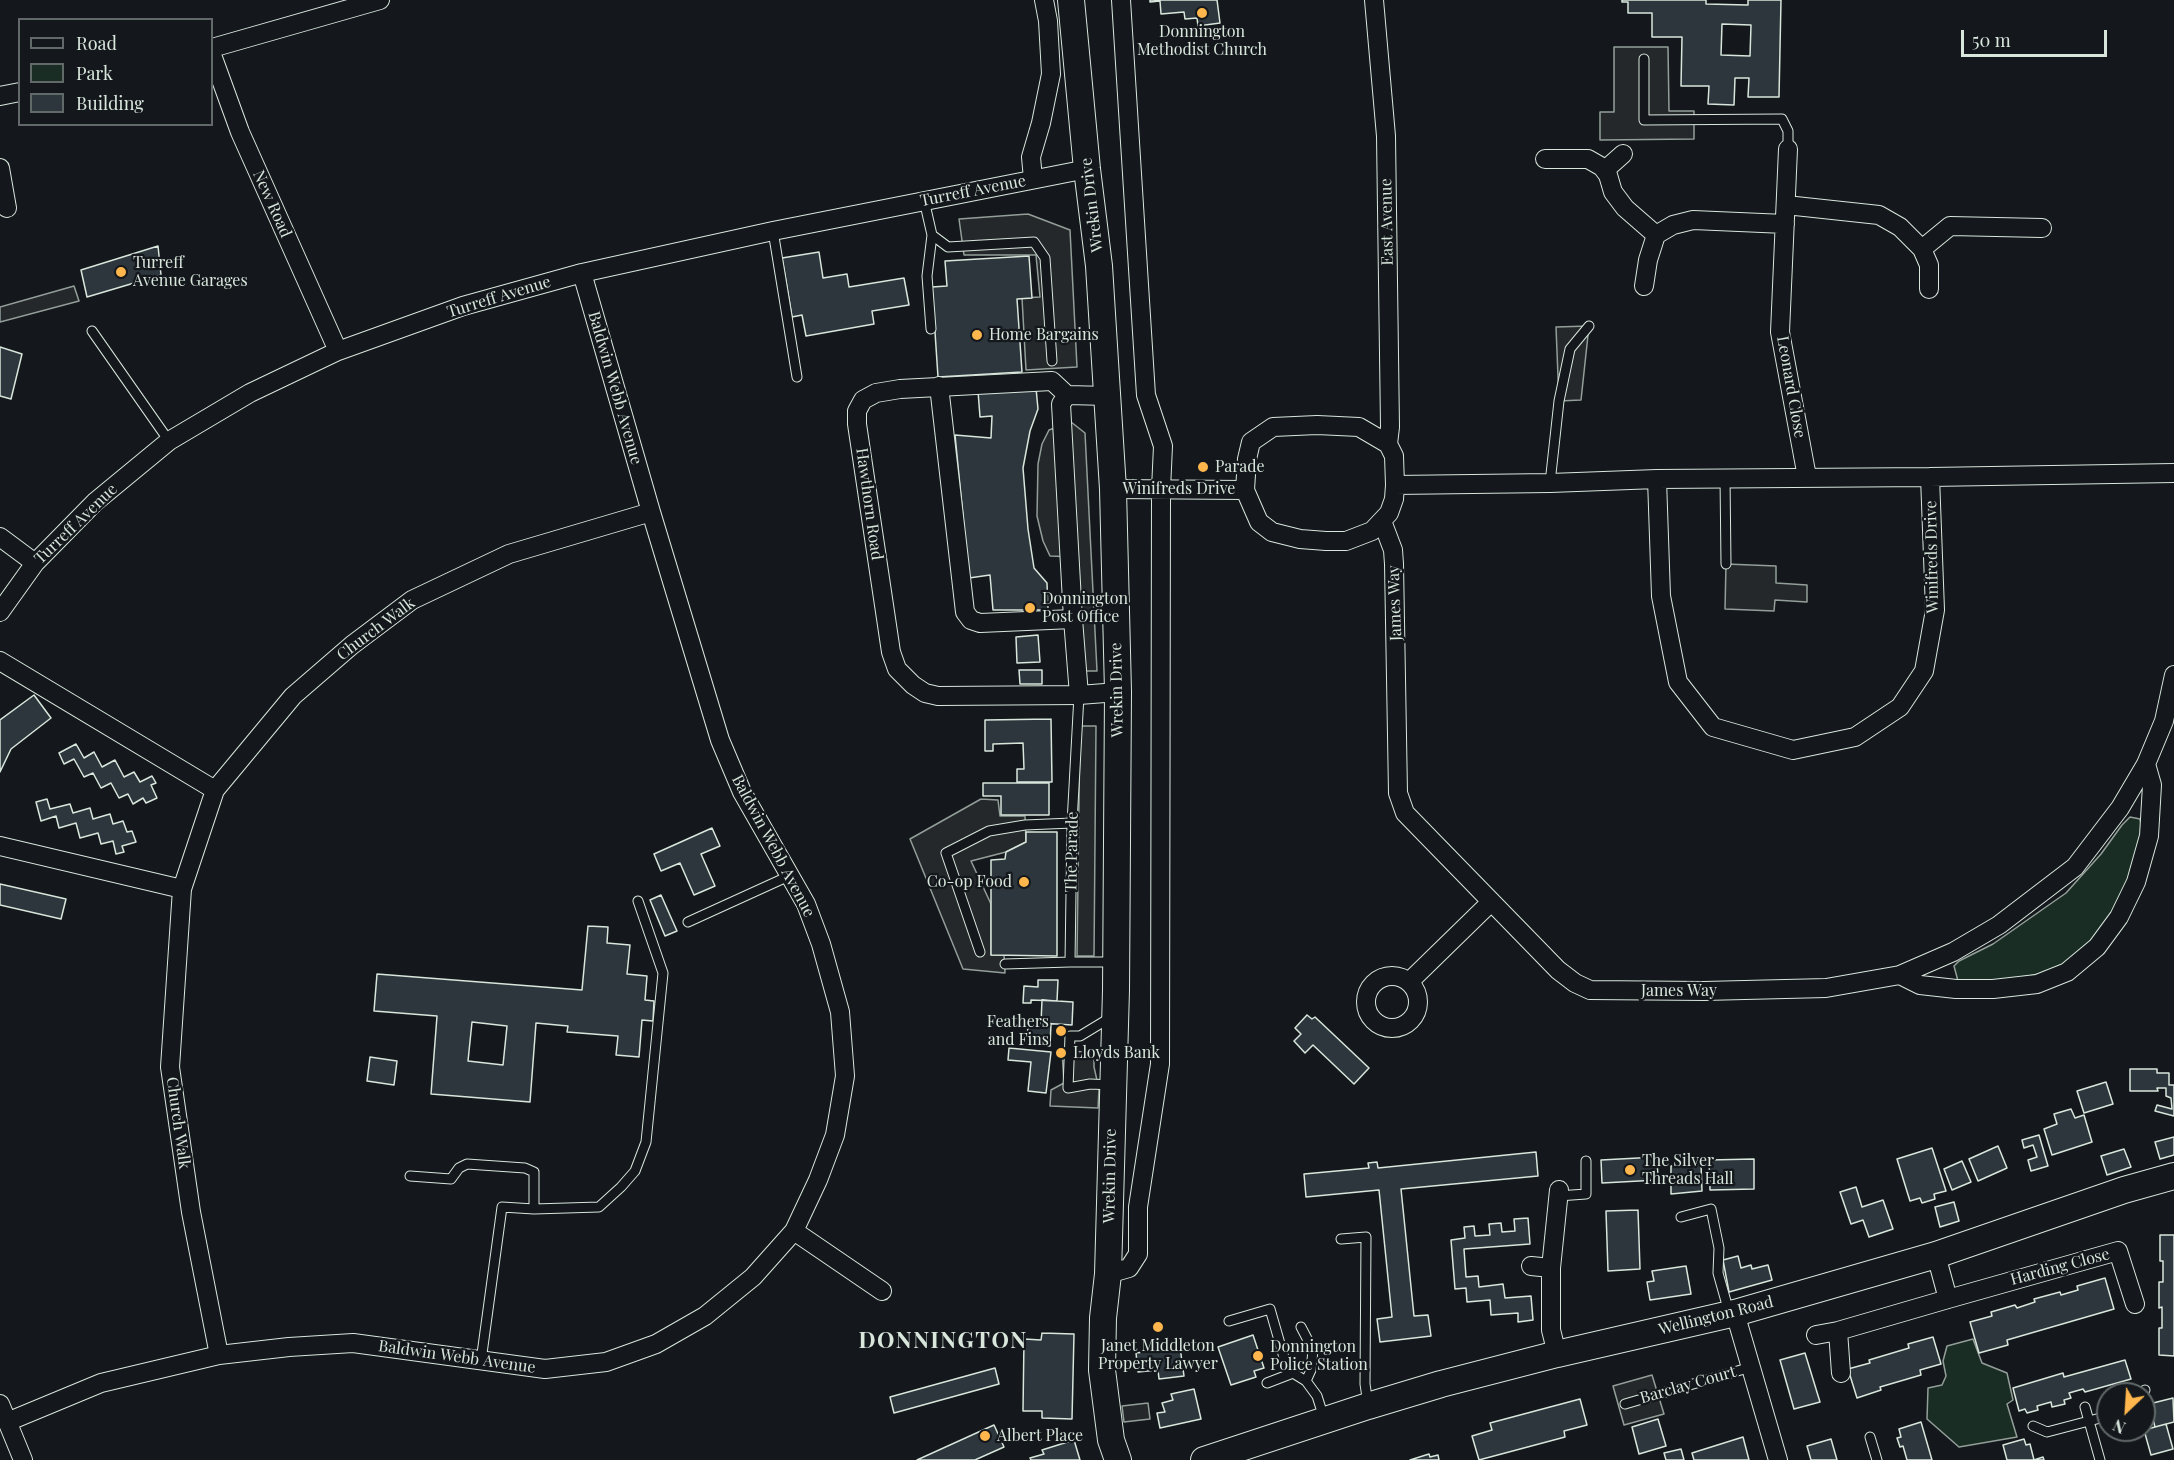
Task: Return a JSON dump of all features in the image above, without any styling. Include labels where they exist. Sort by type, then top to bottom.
[{"type":"street","points":[[213,48],[380,0]]},
{"type":"street","points":[[1033,179],[1031,157],[1051,74],[1048,21],[1044,0]]},
{"type":"street","name":"Wrekin Drive","points":[[1071,0],[1099,266],[1113,489],[1118,692],[1117,962],[1108,1274],[1103,1318],[1102,1370],[1111,1440],[1119,1460]]},
{"type":"street","name":"Wrekin Drive","points":[[1108,1274],[1129,1268],[1138,1254],[1138,1207],[1160,1064],[1163,446],[1146,395],[1121,0]]},
{"type":"street","name":"East Avenue","points":[[1374,0],[1386,136],[1390,427],[1388,444]]},
{"type":"street","name":"New Road","points":[[213,58],[240,132],[338,351]]},
{"type":"street","points":[[0,96],[18,92]]},
{"type":"street","name":"Leonard Close","points":[[1788,149],[1780,332],[1807,477]]},
{"type":"street","points":[[1605,170],[1623,154]]},
{"type":"street","points":[[1545,159],[1588,159],[1602,166],[1608,175],[1613,192],[1625,208],[1656,234]]},
{"type":"street","points":[[0,168],[7,208]]},
{"type":"street","name":"Turreff Avenue","points":[[0,612],[35,563],[95,502],[169,441],[250,393],[338,351],[463,306],[582,273],[773,231],[1087,169]]},
{"type":"street","points":[[1786,205],[1879,215],[1900,227],[1922,249],[1929,265],[1929,289]]},
{"type":"street","points":[[1644,286],[1648,260],[1656,234],[1673,225],[1693,220],[1785,224]]},
{"type":"street","points":[[1922,249],[1950,226],[2042,228]]},
{"type":"street","name":"Baldwin Webb Avenue","points":[[7,1422],[101,1383],[219,1354],[353,1343],[545,1369],[606,1362],[656,1344],[705,1316],[753,1277],[794,1231],[818,1180],[835,1135],[846,1076],[840,1012],[806,904],[742,792],[720,740],[582,273]]},
{"type":"street","name":"Hawthorn Road","points":[[1079,695],[938,696],[925,693],[897,669],[891,652],[857,424],[857,411],[863,400],[876,393],[939,386],[1052,381],[1067,394],[1108,396]]},
{"type":"street","points":[[939,386],[965,612],[971,620],[980,623],[1073,619]]},
{"type":"street","name":"The Parade","points":[[1067,394],[1061,404],[1079,695]]},
{"type":"street","name":"Winifreds Drive","points":[[1382,521],[1372,531],[1346,541],[1300,539],[1272,532],[1259,522],[1245,490],[1247,459],[1251,442],[1273,427],[1317,424],[1359,427],[1388,444]]},
{"type":"street","points":[[1382,521],[1389,513],[1395,485],[1394,456],[1388,444]]},
{"type":"street","name":"Winifreds Drive","points":[[1395,485],[1657,479],[2174,473]]},
{"type":"street","name":"Winifreds Drive","points":[[1657,479],[1661,596],[1678,682],[1713,727],[1793,750],[1855,737],[1900,707],[1923,672],[1935,610],[1930,477]]},
{"type":"street","name":"Winifreds Drive","points":[[1113,489],[1245,490]]},
{"type":"street","name":"Church Walk","points":[[219,1354],[191,1212],[170,1067],[182,889],[215,790],[293,696],[352,645],[412,600],[509,554],[651,512]]},
{"type":"street","name":"James Way","points":[[1382,521],[1393,550],[1398,794],[1405,813],[1558,970],[1575,983],[1590,990],[1704,992],[1826,988],[1900,975],[1953,952],[1999,925],[2074,867],[2120,808],[2146,764],[2164,722],[2174,675]]},
{"type":"street","points":[[0,537],[35,563]]},
{"type":"street","points":[[0,661],[215,790]]},
{"type":"street","points":[[1079,695],[1118,692]]},
{"type":"street","points":[[1900,975],[1920,985],[1956,989],[1993,989],[2037,984],[2067,972],[2097,947],[2119,917],[2136,882],[2149,836],[2152,785],[2146,764]]},
{"type":"street","points":[[0,846],[182,889]]},
{"type":"street","points":[[1409,982],[1491,902]]},
{"type":"street","name":"Wellington Road","points":[[1204,1460],[1247,1451],[1325,1420],[1368,1406],[1557,1354],[1732,1314],[1936,1255],[2124,1190],[2174,1176]]},
{"type":"street","points":[[1557,1354],[1551,1330],[1551,1268],[1559,1193]]},
{"type":"street","points":[[794,1231],[882,1291]]},
{"type":"street","name":"Harding Close","points":[[1816,1335],[1838,1331],[2118,1251],[2135,1304]]},
{"type":"street","points":[[1936,1255],[1948,1299]]},
{"type":"street","points":[[1531,1266],[1551,1268]]},
{"type":"street","name":"Barclay Court","points":[[1732,1314],[1751,1367],[1778,1460]]},
{"type":"street","points":[[1838,1331],[1841,1373]]},
{"type":"street","points":[[0,1404],[23,1460]]},
{"type":"lane","points":[[1644,59],[1644,120],[1782,119],[1788,131],[1788,149]]},
{"type":"lane","points":[[924,200],[932,236],[927,276],[931,328]]},
{"type":"lane","points":[[773,231],[797,377]]},
{"type":"lane","points":[[932,236],[948,247],[1034,242],[1045,258],[1052,361]]},
{"type":"lane","points":[[1550,483],[1559,401],[1570,349],[1589,326]]},
{"type":"lane","points":[[92,331],[169,441]]},
{"type":"lane","points":[[1725,478],[1726,564]]},
{"type":"lane","name":"The Parade","points":[[1070,962],[1072,823],[1079,695]]},
{"type":"lane","points":[[980,952],[946,853],[989,831],[1025,825],[1072,823]]},
{"type":"lane","points":[[688,922],[789,876]]},
{"type":"lane","points":[[481,1361],[502,1208],[599,1207],[621,1187],[634,1171],[646,1142],[663,973],[638,900]]},
{"type":"lane","points":[[1005,964],[1117,962]]},
{"type":"lane","points":[[1112,1085],[1090,1084],[1068,1088],[1070,1036],[1080,1036],[1116,1014]]},
{"type":"lane","points":[[1559,1193],[1586,1194],[1587,1161]]},
{"type":"lane","points":[[410,1176],[451,1179],[459,1168],[466,1164],[525,1167],[534,1172],[534,1209]]},
{"type":"lane","points":[[1681,1217],[1711,1209],[1719,1248],[1718,1273],[1732,1314]]},
{"type":"lane","points":[[1341,1239],[1366,1237],[1365,1384],[1368,1406]]},
{"type":"lane","points":[[1228,1321],[1270,1309],[1285,1361],[1293,1373],[1306,1381],[1317,1396],[1325,1420]]},
{"type":"lane","points":[[1301,1327],[1313,1350],[1311,1370],[1306,1381]]},
{"type":"lane","name":"Barclay Court","points":[[1625,1404],[1751,1367]]},
{"type":"lane","points":[[1267,1383],[1293,1373]]},
{"type":"lane","points":[[2085,1407],[2100,1460]]},
{"type":"lane","points":[[2033,1426],[2047,1432],[2096,1420]]},
{"type":"lane","points":[[1870,1437],[1877,1460]]},
{"type":"green space","points":[[2130,817],[2140,819],[2142,829],[2128,881],[2113,914],[2093,944],[2066,965],[2039,974],[2001,981],[1958,981],[1954,966],[1959,961],[1993,944],[2066,893]]},
{"type":"green space","points":[[1973,1339],[1982,1363],[2007,1373],[2013,1400],[2007,1404],[2017,1437],[1959,1447],[1927,1419],[1928,1388],[1942,1385],[1946,1376],[1943,1361],[1947,1346]]},
{"type":"shaded area","points":[[1614,47],[1668,47],[1669,111],[1694,111],[1694,139],[1600,140],[1600,112],[1614,112]]},
{"type":"shaded area","points":[[1028,214],[1070,230],[1077,367],[1026,370],[1022,298],[1040,297],[1036,255],[964,255],[959,219]]},
{"type":"shaded area","points":[[74,286],[79,301],[0,322],[0,307]]},
{"type":"shaded area","points":[[1589,326],[1581,400],[1559,401],[1556,327]]},
{"type":"shaded area","points":[[1071,422],[1085,433],[1097,671],[1082,671],[1075,557],[1050,556],[1043,541],[1037,516],[1038,464],[1042,444],[1049,430]]},
{"type":"shaded area","points":[[1726,564],[1776,566],[1776,583],[1807,585],[1807,602],[1775,600],[1774,611],[1725,609]]},
{"type":"shaded area","points":[[1080,726],[1096,726],[1094,956],[1077,956]]},
{"type":"shaded area","points":[[981,799],[998,800],[1000,816],[1025,816],[1026,842],[1006,852],[971,861],[991,904],[991,955],[1004,955],[1005,973],[963,969],[910,839]]},
{"type":"shaded area","points":[[1062,1050],[1094,1053],[1094,1067],[1099,1089],[1098,1108],[1050,1106],[1051,1090],[1064,1083]]},
{"type":"shaded area","points":[[1652,1375],[1664,1414],[1624,1425],[1613,1386]]},
{"type":"shaded area","points":[[1148,1403],[1150,1419],[1124,1422],[1122,1406]]},
{"type":"building","name":"Donnington Methodist Church","points":[[1150,0],[1217,0],[1220,23],[1198,26],[1197,18],[1185,19],[1184,12],[1161,14],[1160,1],[1150,2]]},
{"type":"building","points":[[1622,0],[1706,0],[1706,4],[1748,5],[1748,0],[1781,0],[1779,97],[1748,97],[1749,78],[1735,78],[1734,105],[1708,104],[1709,86],[1681,86],[1682,37],[1652,37],[1652,13],[1628,13],[1628,2],[1622,2]],"holes":[[[1722,24],[1751,25],[1750,56],[1721,55]]]},
{"type":"building","name":"Turreff Avenue Garages","points":[[158,246],[161,275],[87,297],[81,270]]},
{"type":"building","points":[[819,252],[823,278],[847,274],[849,287],[904,278],[909,305],[872,311],[874,324],[806,336],[802,315],[792,317],[782,258]]},
{"type":"building","name":"Home Bargains","points":[[1029,256],[1032,298],[1017,299],[1022,372],[938,377],[932,287],[947,286],[945,261]]},
{"type":"building","points":[[0,347],[22,354],[11,399],[0,396]]},
{"type":"building","points":[[1036,388],[1038,409],[1030,431],[1023,468],[1034,568],[1047,583],[1048,610],[993,610],[990,575],[969,578],[955,435],[991,438],[992,416],[980,417],[978,391]]},
{"type":"building","points":[[1038,635],[1040,662],[1017,663],[1016,637]]},
{"type":"building","points":[[1019,670],[1042,670],[1042,684],[1020,684]]},
{"type":"building","points":[[34,695],[51,718],[11,749],[0,772],[0,720]]},
{"type":"building","points":[[1051,719],[1052,782],[1017,782],[1017,769],[1024,769],[1023,743],[993,744],[993,751],[985,751],[985,720]]},
{"type":"building","points":[[76,744],[84,758],[94,752],[102,767],[115,760],[124,777],[134,772],[140,782],[152,776],[156,783],[151,785],[157,798],[146,803],[143,798],[133,804],[128,794],[119,798],[111,783],[101,788],[93,773],[84,777],[74,759],[64,764],[59,753]]},
{"type":"building","points":[[983,783],[1049,783],[1049,815],[1001,815],[1001,796],[983,796]]},
{"type":"building","points":[[47,799],[50,809],[70,804],[73,813],[90,808],[93,819],[110,814],[113,824],[123,821],[127,832],[132,831],[136,842],[122,846],[124,852],[116,854],[113,841],[101,844],[98,833],[80,838],[76,823],[59,828],[56,816],[41,821],[36,802]]},
{"type":"building","points":[[712,828],[720,846],[701,854],[715,886],[694,895],[680,863],[661,871],[654,854]]},
{"type":"building","name":"Co-op Food","points":[[1026,832],[1057,832],[1057,956],[991,955],[991,860],[1005,859],[1006,852],[1026,842]]},
{"type":"building","points":[[0,884],[66,899],[61,919],[0,905]]},
{"type":"building","points":[[661,895],[677,931],[665,936],[650,900]]},
{"type":"building","points":[[588,926],[608,927],[607,943],[630,945],[627,974],[647,976],[645,1000],[654,1001],[653,1021],[642,1020],[639,1057],[616,1055],[618,1036],[567,1032],[568,1026],[536,1023],[530,1102],[431,1094],[437,1016],[374,1011],[377,974],[582,990]],"holes":[[[472,1022],[507,1026],[503,1065],[468,1061]]]},
{"type":"building","points":[[1038,980],[1058,980],[1057,1001],[1031,1000],[1031,1003],[1023,1003],[1024,986],[1038,987]]},
{"type":"building","points":[[1042,1000],[1073,1002],[1072,1025],[1041,1023]]},
{"type":"building","points":[[1307,1015],[1312,1019],[1315,1017],[1369,1068],[1354,1084],[1313,1045],[1305,1053],[1294,1041],[1301,1034],[1295,1028]]},
{"type":"building","points":[[1028,1023],[1051,1024],[1050,1046],[1027,1045]]},
{"type":"building","points":[[1009,1048],[1051,1052],[1046,1093],[1028,1091],[1031,1062],[1008,1060]]},
{"type":"building","points":[[370,1057],[397,1061],[394,1085],[367,1081]]},
{"type":"building","points":[[2130,1069],[2157,1069],[2157,1073],[2169,1073],[2169,1085],[2174,1085],[2174,1116],[2155,1111],[2157,1105],[2172,1109],[2171,1098],[2166,1096],[2166,1088],[2157,1088],[2158,1091],[2130,1091]]},
{"type":"building","points":[[2106,1082],[2113,1104],[2084,1113],[2077,1091]]},
{"type":"building","points":[[2071,1109],[2075,1118],[2084,1115],[2092,1142],[2052,1155],[2044,1129],[2057,1124],[2054,1114]]},
{"type":"building","points":[[2039,1135],[2048,1166],[2031,1171],[2028,1160],[2037,1157],[2033,1145],[2024,1148],[2022,1140]]},
{"type":"building","points":[[2174,1137],[2174,1155],[2160,1159],[2155,1142]]},
{"type":"building","points":[[1998,1146],[2007,1168],[1978,1181],[1969,1159]]},
{"type":"building","points":[[1932,1148],[1946,1191],[1934,1194],[1935,1199],[1922,1203],[1920,1198],[1910,1201],[1897,1159]]},
{"type":"building","points":[[2124,1149],[2131,1167],[2107,1175],[2101,1156]]},
{"type":"building","points":[[1536,1152],[1538,1176],[1401,1189],[1414,1316],[1428,1315],[1431,1336],[1380,1342],[1377,1319],[1392,1317],[1379,1190],[1306,1197],[1304,1174],[1369,1168],[1368,1163],[1377,1162],[1378,1168]]},
{"type":"building","name":"The Silver Threads Hall","points":[[1657,1157],[1658,1180],[1602,1183],[1601,1160]]},
{"type":"building","points":[[1754,1159],[1754,1189],[1710,1190],[1709,1160]]},
{"type":"building","points":[[1962,1161],[1971,1182],[1952,1190],[1944,1169]]},
{"type":"building","points":[[1701,1164],[1702,1191],[1671,1194],[1671,1166]]},
{"type":"building","points":[[1856,1187],[1862,1207],[1883,1200],[1893,1229],[1869,1237],[1863,1220],[1851,1224],[1840,1192]]},
{"type":"building","points":[[1954,1202],[1959,1221],[1940,1227],[1935,1207]]},
{"type":"building","points":[[1638,1210],[1640,1269],[1608,1271],[1606,1211]]},
{"type":"building","points":[[1528,1218],[1530,1244],[1464,1249],[1466,1277],[1478,1276],[1479,1287],[1503,1284],[1505,1298],[1531,1296],[1533,1320],[1518,1322],[1518,1313],[1491,1315],[1490,1300],[1467,1302],[1466,1288],[1455,1289],[1451,1240],[1465,1238],[1464,1227],[1474,1226],[1475,1236],[1490,1235],[1489,1224],[1501,1223],[1502,1232],[1515,1231],[1514,1219]]},
{"type":"building","points":[[2160,1235],[2174,1235],[2174,1356],[2159,1355],[2162,1307],[2159,1308],[2159,1282],[2163,1282]]},
{"type":"building","points":[[1738,1256],[1741,1268],[1751,1265],[1752,1269],[1768,1265],[1772,1280],[1729,1292],[1723,1260]]},
{"type":"building","points":[[1686,1266],[1691,1294],[1650,1300],[1647,1282],[1654,1281],[1652,1271]]},
{"type":"building","points":[[2105,1278],[2114,1309],[2007,1340],[2008,1345],[1979,1353],[1970,1322],[1992,1316],[1991,1312],[2015,1305],[2017,1308],[2035,1302],[2034,1299],[2078,1290],[2077,1286]]},
{"type":"building","points":[[1042,1333],[1074,1334],[1072,1419],[1042,1418],[1042,1411],[1023,1411],[1024,1339],[1041,1340]]},
{"type":"building","points":[[1253,1335],[1264,1368],[1254,1371],[1256,1377],[1231,1385],[1218,1347]]},
{"type":"building","points":[[1933,1337],[1941,1364],[1920,1370],[1921,1375],[1880,1387],[1881,1390],[1857,1398],[1848,1369],[1909,1348],[1908,1344]]},
{"type":"building","points":[[1180,1347],[1184,1376],[1159,1379],[1158,1370],[1138,1372],[1136,1353]]},
{"type":"building","points":[[1805,1353],[1820,1402],[1794,1409],[1780,1360]]},
{"type":"building","points":[[2125,1360],[2131,1379],[2120,1382],[2096,1382],[2096,1389],[2085,1392],[2083,1389],[2069,1393],[2071,1398],[2064,1400],[2065,1404],[2052,1407],[2051,1402],[2037,1406],[2038,1410],[2027,1413],[2025,1409],[2019,1411],[2013,1388],[2063,1373],[2064,1377]]},
{"type":"building","points":[[995,1368],[999,1384],[894,1413],[890,1397]]},
{"type":"building","points":[[1194,1389],[1201,1419],[1160,1428],[1157,1413],[1165,1412],[1162,1403],[1173,1400],[1171,1394]]},
{"type":"building","points":[[2173,1398],[2174,1422],[2156,1427],[2156,1402]]},
{"type":"building","points":[[1580,1399],[1587,1425],[1564,1431],[1565,1437],[1479,1460],[1472,1436],[1492,1430],[1490,1423]]},
{"type":"building","points":[[1658,1419],[1666,1446],[1639,1454],[1632,1427]]},
{"type":"building","points":[[1921,1422],[1932,1460],[1907,1460],[1903,1446],[1900,1447],[1897,1438],[1901,1437],[1899,1429]]},
{"type":"building","points":[[2166,1424],[2173,1449],[2151,1455],[2147,1442],[2156,1442],[2156,1427]]},
{"type":"building","name":"Albert Place","points":[[994,1425],[1004,1447],[975,1460],[917,1460]]},
{"type":"building","points":[[1743,1437],[1749,1460],[1694,1460],[1692,1453]]},
{"type":"building","points":[[1831,1439],[1837,1460],[1811,1460],[1807,1446]]},
{"type":"building","points":[[2024,1439],[2026,1445],[2030,1444],[2034,1460],[2007,1460],[2003,1445]]},
{"type":"building","points":[[1074,1440],[1080,1460],[1031,1460],[1030,1458],[1044,1454],[1042,1450]]},
{"type":"building","points":[[1681,1449],[1684,1460],[1666,1460],[1664,1453]]},
{"type":"building","points":[[1429,1454],[1430,1457],[1438,1455],[1439,1460],[1410,1460]]},
{"type":"place","name":"Donnington Methodist Church","points":[[1202,13]]},
{"type":"place","name":"Turreff Avenue Garages","points":[[121,272]]},
{"type":"place","name":"Home Bargains","points":[[977,335]]},
{"type":"place","name":"Parade","points":[[1203,467]]},
{"type":"place","name":"Donnington Post Office","points":[[1030,608]]},
{"type":"place","name":"Co-op Food","points":[[1024,882]]},
{"type":"place","name":"Feathers and Fins","points":[[1061,1031]]},
{"type":"place","name":"Lloyds Bank","points":[[1061,1053]]},
{"type":"place","name":"The Silver Threads Hall","points":[[1630,1170]]},
{"type":"place","name":"Janet Middleton Property Lawyer","points":[[1158,1327]]},
{"type":"place","name":"Donnington Police Station","points":[[1258,1356]]},
{"type":"place","name":"Albert Place","points":[[985,1436]]},
{"type":"district","name":"DONNINGTON","points":[[943,1341]]}]
